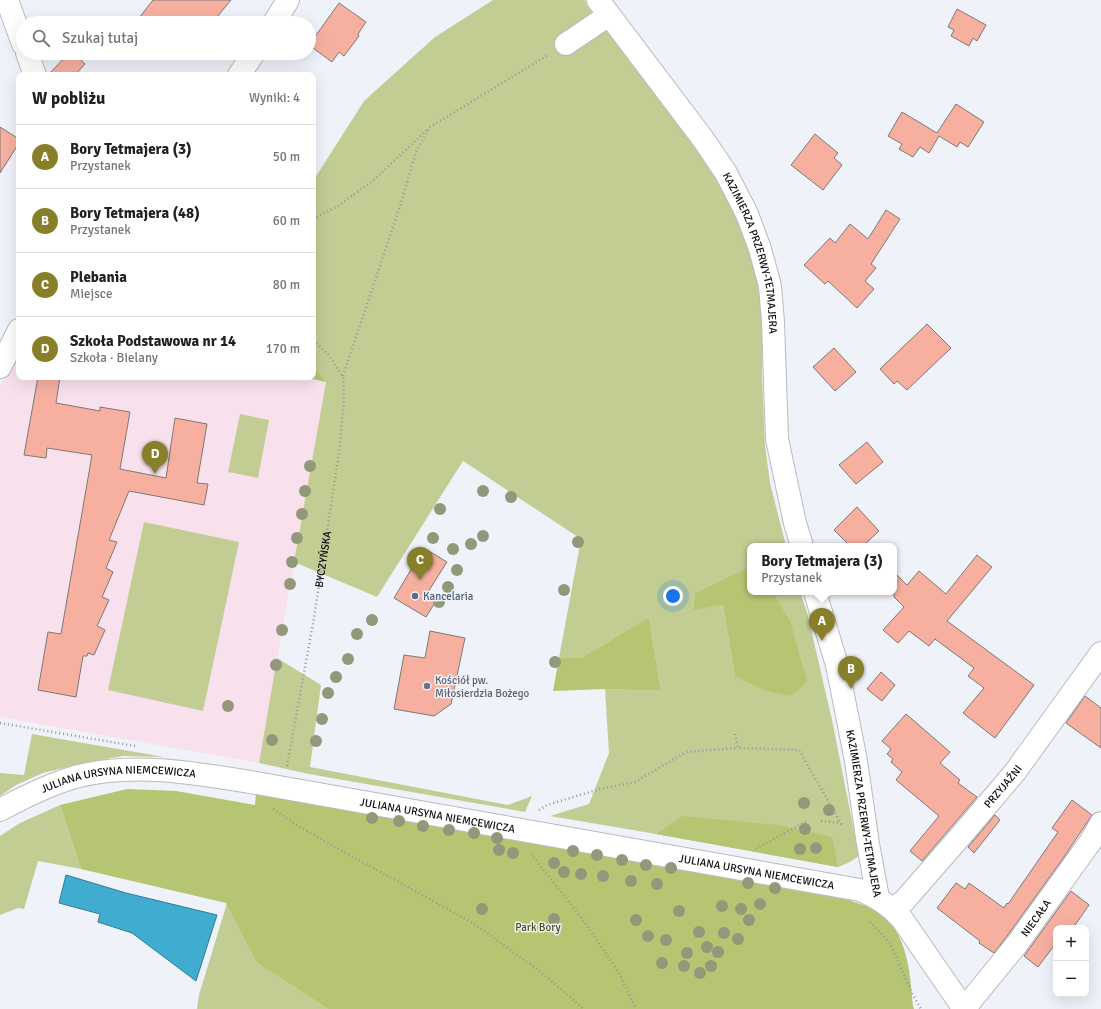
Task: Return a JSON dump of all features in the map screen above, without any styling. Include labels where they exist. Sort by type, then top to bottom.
[{"type":"street","points":[[7,0],[16,25]]},
{"type":"street","points":[[278,16],[288,0]]},
{"type":"street","points":[[566,44],[604,8]]},
{"type":"street","name":"KAZIMIERZA PRZERWY-TETMAJERA","points":[[604,8],[703,139],[726,173],[747,214],[760,249],[770,286],[773,322],[777,439],[795,523],[801,543]]},
{"type":"street","points":[[30,60],[34,72]]},
{"type":"street","points":[[241,72],[249,60]]},
{"type":"street","points":[[0,367],[16,336]]},
{"type":"street","name":"KAZIMIERZA PRZERWY-TETMAJERA","points":[[816,595],[837,665],[856,761],[868,844],[885,904],[902,919],[964,1009]]},
{"type":"street","name":"PRZYJAŹNI","points":[[885,904],[904,901],[959,838],[1015,772],[1101,653]]},
{"type":"street","name":"JULIANA URSYNA NIEMCEWICZA","points":[[0,810],[48,786],[76,777],[104,772],[155,770],[202,774],[283,788],[527,822],[860,890],[885,904]]},
{"type":"street","name":"NIECAŁA","points":[[964,1009],[1018,944],[1091,841],[1101,824]]},
{"type":"path","points":[[316,217],[338,206],[374,179],[430,127],[566,44]]},
{"type":"path","points":[[343,377],[401,203],[416,152],[430,127]]},
{"type":"path","points":[[316,343],[328,354],[343,377]]},
{"type":"path","name":"BYCZYŃSKA","points":[[283,788],[314,618],[338,459],[344,401],[343,377]]},
{"type":"path","points":[[0,723],[140,747]]},
{"type":"path","points":[[735,734],[738,748]]},
{"type":"path","points":[[636,1009],[618,973],[583,920],[530,853],[527,822],[548,805],[600,789],[635,782],[686,752],[738,748],[799,750],[844,828]]},
{"type":"path","points":[[262,784],[268,806],[295,824],[344,852],[473,923],[541,972],[584,1009]]},
{"type":"path","points":[[752,851],[807,821]]},
{"type":"path","points":[[821,821],[841,823]]},
{"type":"path","points":[[868,920],[890,943],[912,993],[921,1009]]},
{"type":"shaded area","points":[[16,355],[16,380],[316,380],[326,382],[259,763],[0,717],[0,386]]},
{"type":"green space","points":[[493,0],[585,0],[588,7],[694,145],[715,175],[737,215],[750,251],[758,287],[762,321],[762,376],[765,445],[770,483],[785,543],[747,543],[747,567],[695,593],[693,609],[723,605],[735,676],[790,620],[775,595],[801,595],[807,612],[832,720],[859,856],[848,863],[838,867],[550,816],[589,804],[609,753],[605,689],[661,691],[649,617],[581,658],[559,658],[581,539],[463,461],[377,597],[294,562],[326,382],[316,368],[316,176],[364,101],[435,37]]},
{"type":"green space","points":[[316,368],[326,382],[316,380]]},
{"type":"green space","points":[[240,414],[269,420],[258,478],[228,472]]},
{"type":"green space","points":[[144,522],[239,542],[203,711],[108,690]]},
{"type":"green space","points":[[747,567],[747,595],[775,595],[790,620],[807,682],[791,696],[766,691],[735,676],[723,605],[693,610],[695,593]]},
{"type":"green space","points":[[649,617],[661,691],[605,689],[553,691],[559,658],[581,658]]},
{"type":"green space","points":[[277,658],[321,685],[310,767],[508,805],[532,796],[525,812],[309,774],[259,763]]},
{"type":"green space","points":[[32,734],[164,757],[123,756],[83,763],[43,773],[16,785],[0,796],[0,773],[24,775]]},
{"type":"green space","name":"Park Bory","points":[[127,789],[176,791],[255,805],[256,794],[849,900],[878,912],[888,920],[896,930],[906,954],[909,967],[914,1009],[328,1009],[257,963],[226,903],[81,869],[60,805]]},
{"type":"green space","points":[[60,805],[81,869],[38,861],[24,909],[18,908],[0,915],[0,836],[20,823]]},
{"type":"green space","points":[[682,816],[778,825],[832,837],[838,867],[656,834]]},
{"type":"green space","points":[[227,903],[257,963],[328,1009],[197,1009],[199,995]]},
{"type":"water","points":[[66,875],[126,893],[217,915],[196,981],[132,933],[98,922],[100,914],[59,903]]},
{"type":"building","points":[[153,0],[231,0],[218,16],[140,16]]},
{"type":"building","points":[[339,3],[366,22],[358,34],[359,36],[344,56],[339,52],[332,62],[316,50],[316,35]]},
{"type":"building","points":[[957,9],[986,25],[977,41],[973,38],[969,46],[951,36],[954,30],[948,27]]},
{"type":"building","points":[[62,60],[81,60],[85,64],[78,72],[51,72]]},
{"type":"building","points":[[956,104],[984,122],[968,147],[960,142],[957,147],[939,136],[929,153],[920,147],[913,157],[899,149],[902,144],[888,136],[902,112],[937,133]]},
{"type":"building","points":[[0,127],[16,137],[16,148],[0,173]]},
{"type":"building","points":[[815,134],[838,153],[834,158],[842,165],[823,190],[791,165]]},
{"type":"building","points":[[886,210],[900,219],[871,264],[876,268],[865,281],[874,289],[857,308],[828,281],[825,284],[804,265],[830,238],[835,243],[850,224],[868,239]]},
{"type":"building","points":[[927,324],[951,348],[907,390],[897,381],[894,384],[880,369]]},
{"type":"building","points":[[834,348],[856,372],[835,391],[813,367]]},
{"type":"building","points":[[37,380],[60,380],[56,403],[100,411],[100,407],[130,412],[120,469],[166,478],[175,418],[207,424],[197,483],[208,484],[204,505],[129,491],[109,540],[117,542],[106,568],[113,572],[102,597],[109,600],[97,626],[105,630],[94,655],[88,653],[87,656],[83,656],[76,697],[38,690],[48,632],[61,634],[92,455],[47,448],[46,458],[24,455]]},
{"type":"building","points":[[867,442],[883,462],[856,484],[839,465]]},
{"type":"building","points":[[857,507],[879,531],[866,543],[847,543],[834,530]]},
{"type":"building","points":[[424,548],[447,562],[426,595],[436,601],[426,617],[394,598]]},
{"type":"building","points":[[977,555],[992,567],[947,621],[1034,685],[995,738],[963,713],[984,688],[968,676],[974,668],[935,639],[929,646],[909,631],[898,643],[883,630],[904,607],[894,597],[894,595],[897,595],[897,575],[907,585],[919,571],[946,594]]},
{"type":"building","name":"Kościół pw. Miłosierdzia Bożego","points":[[430,631],[465,638],[451,704],[434,716],[394,709],[404,655],[425,658]]},
{"type":"building","points":[[881,672],[895,685],[882,701],[867,689]]},
{"type":"building","points":[[1085,696],[1101,708],[1101,748],[1066,723]]},
{"type":"building","points":[[906,714],[950,752],[940,763],[960,780],[958,783],[977,797],[922,861],[910,851],[939,816],[896,780],[902,772],[891,762],[893,759],[887,754],[891,749],[882,741]]},
{"type":"building","points":[[1072,800],[1092,815],[1062,860],[994,953],[979,943],[980,941],[937,908],[956,883],[965,889],[969,883],[1004,908],[1058,832],[1052,828]]},
{"type":"building","points":[[995,815],[1000,820],[974,853],[968,847]]},
{"type":"building","points":[[1071,891],[1089,905],[1075,925],[1053,925],[1053,947],[1038,967],[1024,956]]},
{"type":"place","name":"Szkoła Podstawowa nr 14","points":[[155,474]]},
{"type":"place","name":"Plebania","points":[[420,580]]},
{"type":"place","name":"Kancelaria","points":[[415,596]]},
{"type":"place","name":"Bory Tetmajera (3)","points":[[822,641]]},
{"type":"place","name":"Kościół pw. Miłosierdzia Bożego","points":[[427,686]]},
{"type":"place","name":"Bory Tetmajera (48)","points":[[851,689]]}]
